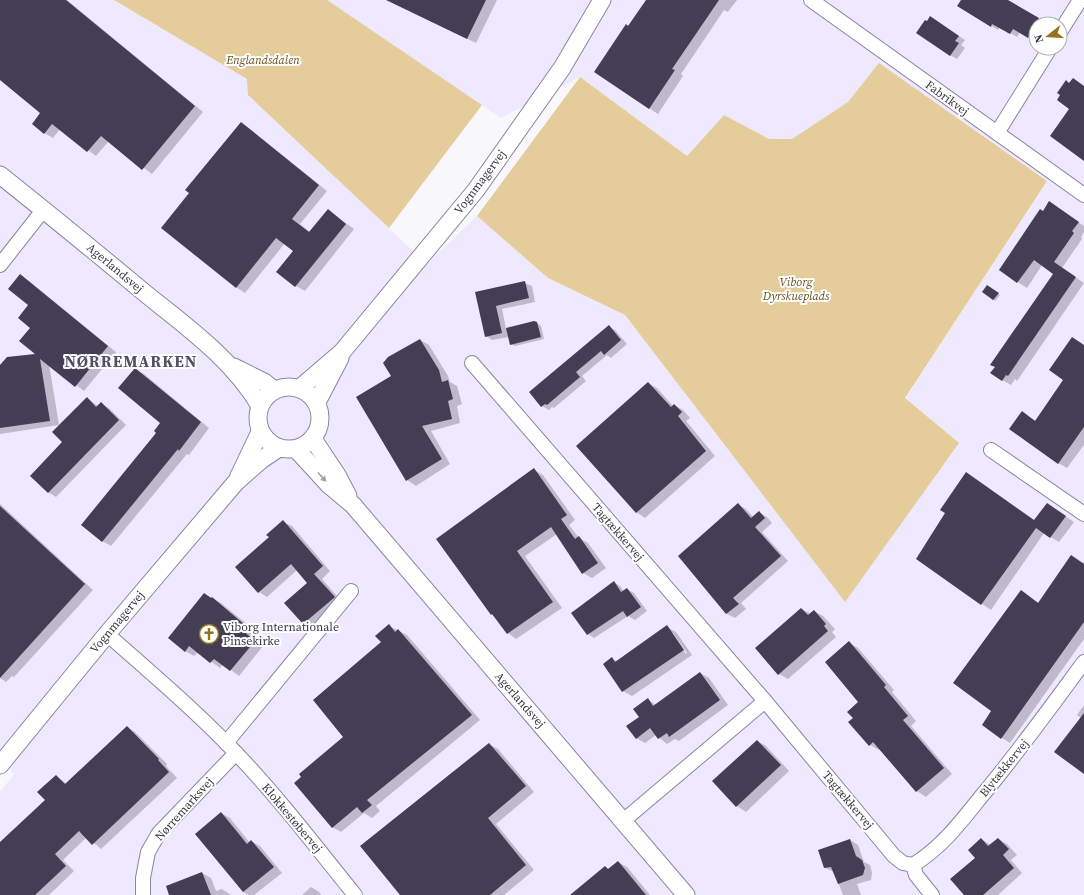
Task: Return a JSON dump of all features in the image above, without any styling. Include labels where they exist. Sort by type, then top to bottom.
[{"type":"street","name":"Vognmagervej","points":[[300,388],[342,352],[476,190],[562,68],[602,0]]},
{"type":"street","name":"Fabrikvej","points":[[811,0],[1084,195]]},
{"type":"street","points":[[1068,19],[1080,0]]},
{"type":"street","points":[[997,133],[1045,56]]},
{"type":"street","name":"Agerlandsvej","points":[[0,175],[44,209],[229,364],[252,393],[260,406]]},
{"type":"street","points":[[0,265],[44,209]]},
{"type":"street","name":"Vognmagervej","points":[[317,402],[342,352]]},
{"type":"street","name":"Tagtækkervej","points":[[472,363],[765,700],[894,856],[903,863],[913,865]]},
{"type":"street","name":"Agerlandsvej","points":[[229,364],[264,382],[274,390]]},
{"type":"street","points":[[285,386],[300,388],[306,391],[317,402],[321,420],[313,439],[305,445],[288,448],[265,439],[260,432],[258,415],[260,406],[266,397],[274,390],[285,386]]},
{"type":"street","name":"Vognmagervej","points":[[236,482],[260,432]]},
{"type":"street","name":"Agerlandsvej","points":[[313,439],[337,475],[353,505]]},
{"type":"street","name":"Vognmagervej","points":[[0,765],[107,634],[236,482],[261,460],[288,448]]},
{"type":"street","name":"Agerlandsvej","points":[[288,448],[353,505],[686,895]]},
{"type":"street","points":[[991,450],[1084,514]]},
{"type":"street","points":[[226,743],[351,591]]},
{"type":"street","name":"Klokkestøbervej","points":[[107,634],[198,715],[236,753],[274,795],[355,895]]},
{"type":"street","name":"Blytækkervej","points":[[913,865],[945,840],[1020,751],[1084,662]]},
{"type":"street","points":[[623,821],[765,700]]},
{"type":"street","name":"Nørremarksvej","points":[[143,895],[143,878],[148,852],[159,833],[236,753]]},
{"type":"street","points":[[913,865],[916,875],[932,895]]},
{"type":"shaded area","points":[[0,0],[114,0],[247,79],[249,96],[427,264],[477,216],[548,278],[625,315],[845,602],[905,399],[1047,181],[879,64],[848,102],[792,139],[769,139],[724,115],[687,156],[580,77],[501,118],[327,0],[1084,0],[1084,895],[0,895],[0,792],[14,774],[0,761]]},
{"type":"green space","name":"Englandsdalen","points":[[114,0],[327,0],[482,105],[389,228],[248,95],[247,79]]},
{"type":"green space","name":"Viborg Dyrskueplads","points":[[879,63],[1047,181],[905,398],[959,443],[845,602],[625,315],[548,278],[477,216],[580,77],[687,156],[724,115],[769,139],[792,139],[848,102]]},
{"type":"building","points":[[0,0],[66,0],[195,106],[142,170],[101,136],[87,152],[52,124],[44,134],[32,124],[40,113],[0,80]]},
{"type":"building","points":[[386,0],[486,0],[467,39]]},
{"type":"building","points":[[646,0],[719,0],[672,69],[675,70],[649,109],[594,72],[626,24],[628,26]]},
{"type":"building","points":[[961,0],[1008,0],[1036,16],[1028,16],[1028,38],[1013,29],[1010,34],[992,24],[991,27],[957,6]]},
{"type":"building","points":[[930,16],[959,36],[955,41],[959,43],[950,56],[916,33],[925,20],[927,21]]},
{"type":"building","points":[[1073,78],[1084,86],[1084,161],[1050,136],[1069,109],[1057,100],[1060,95],[1057,93],[1066,80],[1069,83]]},
{"type":"building","points":[[241,122],[319,185],[292,219],[309,232],[328,209],[346,224],[295,287],[276,272],[293,251],[276,238],[236,288],[161,228],[189,193],[185,190]]},
{"type":"building","points":[[1049,201],[1079,222],[1072,231],[1074,233],[1054,262],[1076,277],[1008,376],[1006,375],[1002,381],[990,373],[995,367],[990,365],[1053,274],[1034,260],[1017,283],[999,270],[1040,209],[1043,211]]},
{"type":"building","points":[[20,274],[108,346],[75,387],[40,359],[50,421],[0,428],[0,365],[7,357],[35,354],[19,341],[30,328],[18,318],[28,305],[8,289]]},
{"type":"building","points":[[525,281],[529,298],[496,306],[502,333],[485,337],[475,292]]},
{"type":"building","points":[[987,285],[999,293],[993,300],[982,292]]},
{"type":"building","points":[[534,321],[537,322],[541,337],[510,345],[506,328]]},
{"type":"building","points":[[609,325],[621,340],[604,355],[601,351],[576,372],[580,377],[547,405],[545,404],[541,407],[529,392]]},
{"type":"building","points":[[1072,337],[1084,345],[1084,427],[1058,464],[1009,429],[1022,411],[1035,421],[1063,380],[1049,370]]},
{"type":"building","points":[[420,339],[439,370],[442,382],[448,380],[453,399],[448,401],[452,419],[422,426],[442,459],[406,481],[356,397],[391,376],[383,363],[388,357]]},
{"type":"building","points":[[135,368],[201,422],[179,451],[178,449],[102,542],[81,525],[156,433],[154,431],[160,423],[118,388]]},
{"type":"building","points":[[648,382],[671,407],[674,404],[682,412],[678,416],[706,451],[636,513],[576,446]]},
{"type":"building","points":[[87,397],[96,407],[101,402],[119,420],[48,493],[30,476],[62,442],[52,432]]},
{"type":"building","points":[[534,468],[567,515],[561,519],[575,539],[579,536],[598,563],[582,574],[551,527],[517,551],[553,602],[507,634],[492,614],[491,615],[436,539]]},
{"type":"building","points":[[966,472],[1034,520],[1047,503],[1066,516],[1050,538],[1036,528],[981,605],[916,559],[945,513],[940,510]]},
{"type":"building","points":[[738,503],[751,518],[759,511],[765,518],[755,527],[781,556],[733,598],[739,604],[726,614],[678,556]]},
{"type":"building","points":[[0,506],[85,584],[0,678]]},
{"type":"building","points":[[283,520],[323,566],[314,574],[335,597],[303,624],[284,603],[307,583],[291,564],[258,593],[235,567],[269,537],[266,535]]},
{"type":"building","points":[[1071,555],[1084,564],[1084,622],[1001,739],[982,725],[991,711],[953,683],[1021,590],[1038,603]]},
{"type":"building","points":[[614,581],[621,592],[627,588],[641,607],[627,617],[623,611],[587,635],[571,613]]},
{"type":"building","name":"Viborg Internationale Pinsekirke","points":[[204,593],[211,598],[212,597],[245,625],[241,629],[255,641],[230,671],[214,659],[210,663],[189,646],[185,652],[168,638]]},
{"type":"building","points":[[801,608],[808,615],[814,610],[826,624],[824,626],[828,631],[778,675],[755,648]]},
{"type":"building","points":[[389,624],[395,632],[398,629],[472,715],[367,800],[372,805],[362,813],[357,807],[332,828],[294,783],[301,777],[299,774],[343,737],[313,700],[381,642],[375,636]]},
{"type":"building","points":[[667,625],[684,650],[622,692],[603,664],[612,657],[615,662]]},
{"type":"building","points":[[849,641],[886,685],[884,687],[908,716],[903,720],[944,768],[916,792],[873,742],[869,746],[848,722],[853,718],[847,712],[858,702],[825,662]]},
{"type":"building","points":[[700,672],[720,700],[669,737],[667,733],[658,739],[650,728],[636,739],[626,726],[639,717],[633,709],[648,698],[653,706]]},
{"type":"building","points":[[1084,713],[1084,774],[1054,752]]},
{"type":"building","points":[[127,726],[159,759],[158,760],[169,772],[92,845],[79,831],[55,854],[66,866],[35,895],[0,895],[0,842],[45,800],[37,792],[56,775],[65,784]]},
{"type":"building","points":[[757,740],[781,765],[736,807],[712,781]]},
{"type":"building","points":[[489,743],[526,786],[488,818],[526,865],[490,895],[400,895],[360,846]]},
{"type":"building","points":[[221,812],[247,844],[251,840],[274,867],[243,892],[195,834]]},
{"type":"building","points":[[981,838],[988,846],[998,838],[1009,849],[1003,855],[1014,868],[983,895],[964,895],[950,879],[975,858],[968,850]]},
{"type":"building","points":[[850,839],[856,856],[862,860],[865,868],[863,875],[838,884],[831,867],[824,868],[818,850]]},
{"type":"building","points":[[618,861],[646,895],[570,895],[605,866],[608,869]]},
{"type":"building","points":[[202,872],[211,895],[169,895],[166,886]]},
{"type":"place","name":"Viborg Internationale Pinsekirke","points":[[209,634]]},
{"type":"district","name":"NØRREMARKEN","points":[[131,361]]}]
